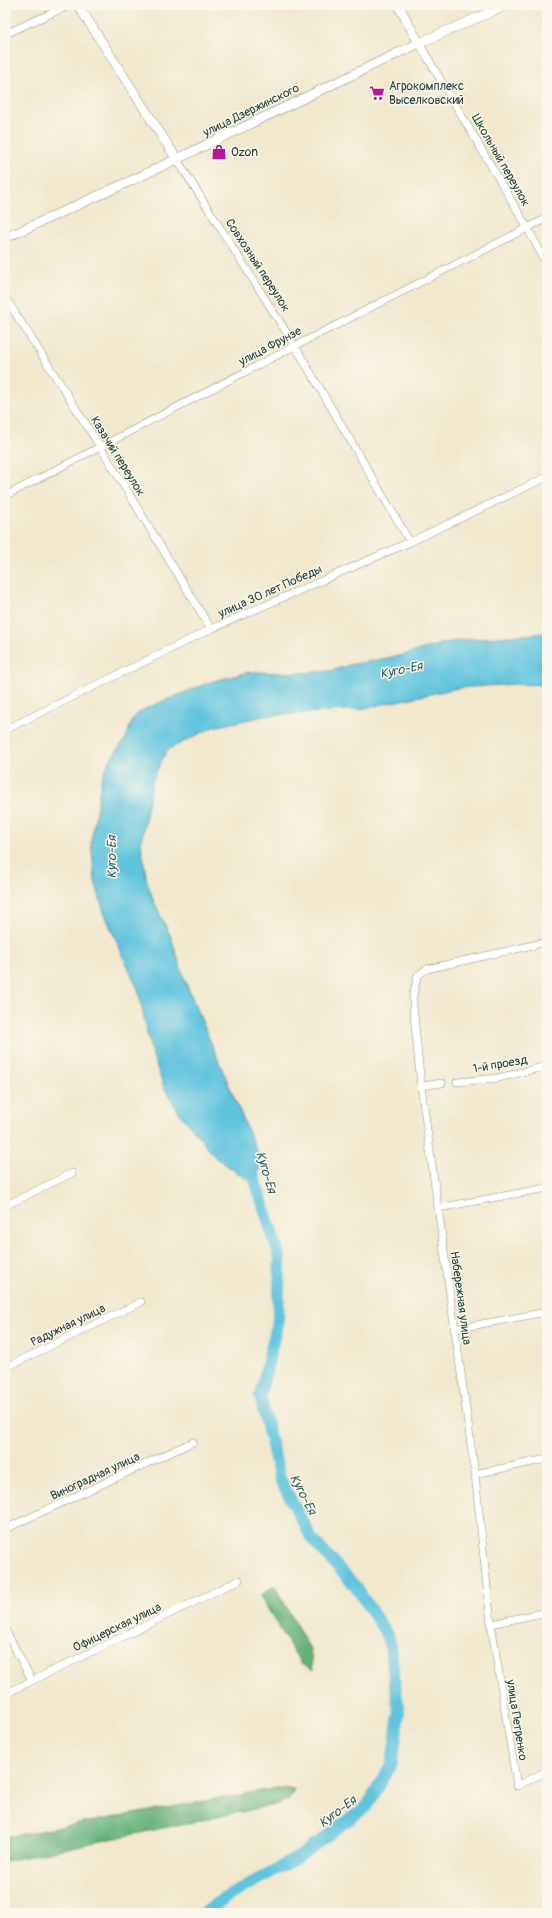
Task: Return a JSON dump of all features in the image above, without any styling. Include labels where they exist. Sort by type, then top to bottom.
[{"type":"street","points":[[5,34],[70,5]]},
{"type":"street","name":"Совхозный переулок","points":[[78,5],[295,346],[410,542]]},
{"type":"street","name":"Школьный переулок","points":[[398,5],[547,265]]},
{"type":"street","name":"улица Дзержинского","points":[[5,238],[419,43],[507,5]]},
{"type":"street","name":"улица Фрунзе","points":[[5,496],[547,218]]},
{"type":"street","name":"Казачий переулок","points":[[5,297],[211,629]]},
{"type":"street","name":"улица 30 лет Победы","points":[[5,730],[211,629],[410,542],[547,477]]},
{"type":"street","name":"Набережная улица","points":[[491,1624],[474,1474],[421,1086],[413,1000],[418,975],[427,969],[547,942]]},
{"type":"street","name":"1-й проезд","points":[[457,1082],[498,1078],[547,1066]]},
{"type":"street","points":[[421,1086],[442,1083]]},
{"type":"street","points":[[5,1206],[72,1173]]},
{"type":"street","points":[[438,1208],[547,1188]]},
{"type":"street","name":"Радужная улица","points":[[5,1368],[141,1302]]},
{"type":"street","points":[[454,1329],[547,1312]]},
{"type":"street","name":"Виноградная улица","points":[[5,1530],[193,1442]]},
{"type":"street","points":[[474,1474],[547,1459]]},
{"type":"street","name":"Офицерская улица","points":[[5,1694],[239,1580]]},
{"type":"street","points":[[491,1624],[547,1612]]},
{"type":"street","name":"улица Петренко","points":[[491,1624],[517,1786],[547,1771]]},
{"type":"street","points":[[5,1629],[32,1681]]},
{"type":"green space","points":[[274,1585],[310,1649],[313,1670],[301,1664],[260,1596]]},
{"type":"green space","points":[[277,1788],[294,1789],[289,1800],[274,1805],[5,1861],[5,1837]]},
{"type":"water","points":[[547,633],[547,685],[514,684],[458,688],[360,709],[264,716],[213,727],[167,750],[152,780],[141,844],[147,882],[154,902],[171,937],[185,981],[257,1152],[260,1171],[247,1179],[216,1158],[178,1111],[164,1087],[150,1047],[138,989],[105,915],[95,881],[91,841],[102,777],[110,760],[126,738],[132,721],[138,713],[210,682],[249,672],[298,673],[331,671],[349,665],[403,655],[440,644],[462,640]]},
{"type":"waterway","name":"Куго-Ея","points":[[204,1913],[228,1896],[300,1856],[367,1806],[392,1764],[399,1713],[389,1638],[356,1587],[312,1539],[280,1479],[260,1396],[278,1320],[280,1258],[249,1161]]},
{"type":"place","name":"Агрокомплекс Выселковский","points":[[377,93]]},
{"type":"place","name":"Ozon","points":[[219,152]]}]
